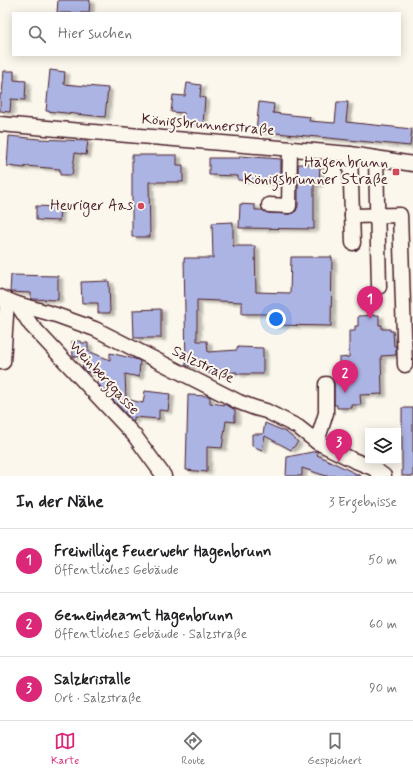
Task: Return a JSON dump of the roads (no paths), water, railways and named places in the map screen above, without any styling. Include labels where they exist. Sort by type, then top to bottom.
[{"type":"street","name":"Königsbrunnerstraße","points":[[0,124],[350,154],[413,164]]},
{"type":"street","points":[[268,205],[289,206],[290,149]]},
{"type":"street","points":[[350,154],[353,243]]},
{"type":"street","points":[[376,158],[379,287]]},
{"type":"street","points":[[352,216],[400,215],[406,364]]},
{"type":"street","points":[[0,362],[3,362],[8,301]]},
{"type":"street","name":"Salzstraße","points":[[8,301],[56,315],[95,329],[239,402],[266,411],[298,427],[317,442],[352,460],[373,468],[384,476]]},
{"type":"street","name":"Weinberggasse","points":[[8,301],[134,435],[164,476]]},
{"type":"street","points":[[317,442],[326,413],[326,384]]},
{"type":"place","name":"Hagenbrunn Königsbrunner Straße","points":[[396,172]]},
{"type":"place","name":"Heuriger Aas","points":[[141,206]]},
{"type":"place","name":"Freiwillige Feuerwehr Hagenbrunn","points":[[370,319]]},
{"type":"place","name":"Gemeindeamt Hagenbrunn","points":[[345,393]]},
{"type":"place","name":"Salzkristalle","points":[[339,462]]}]
